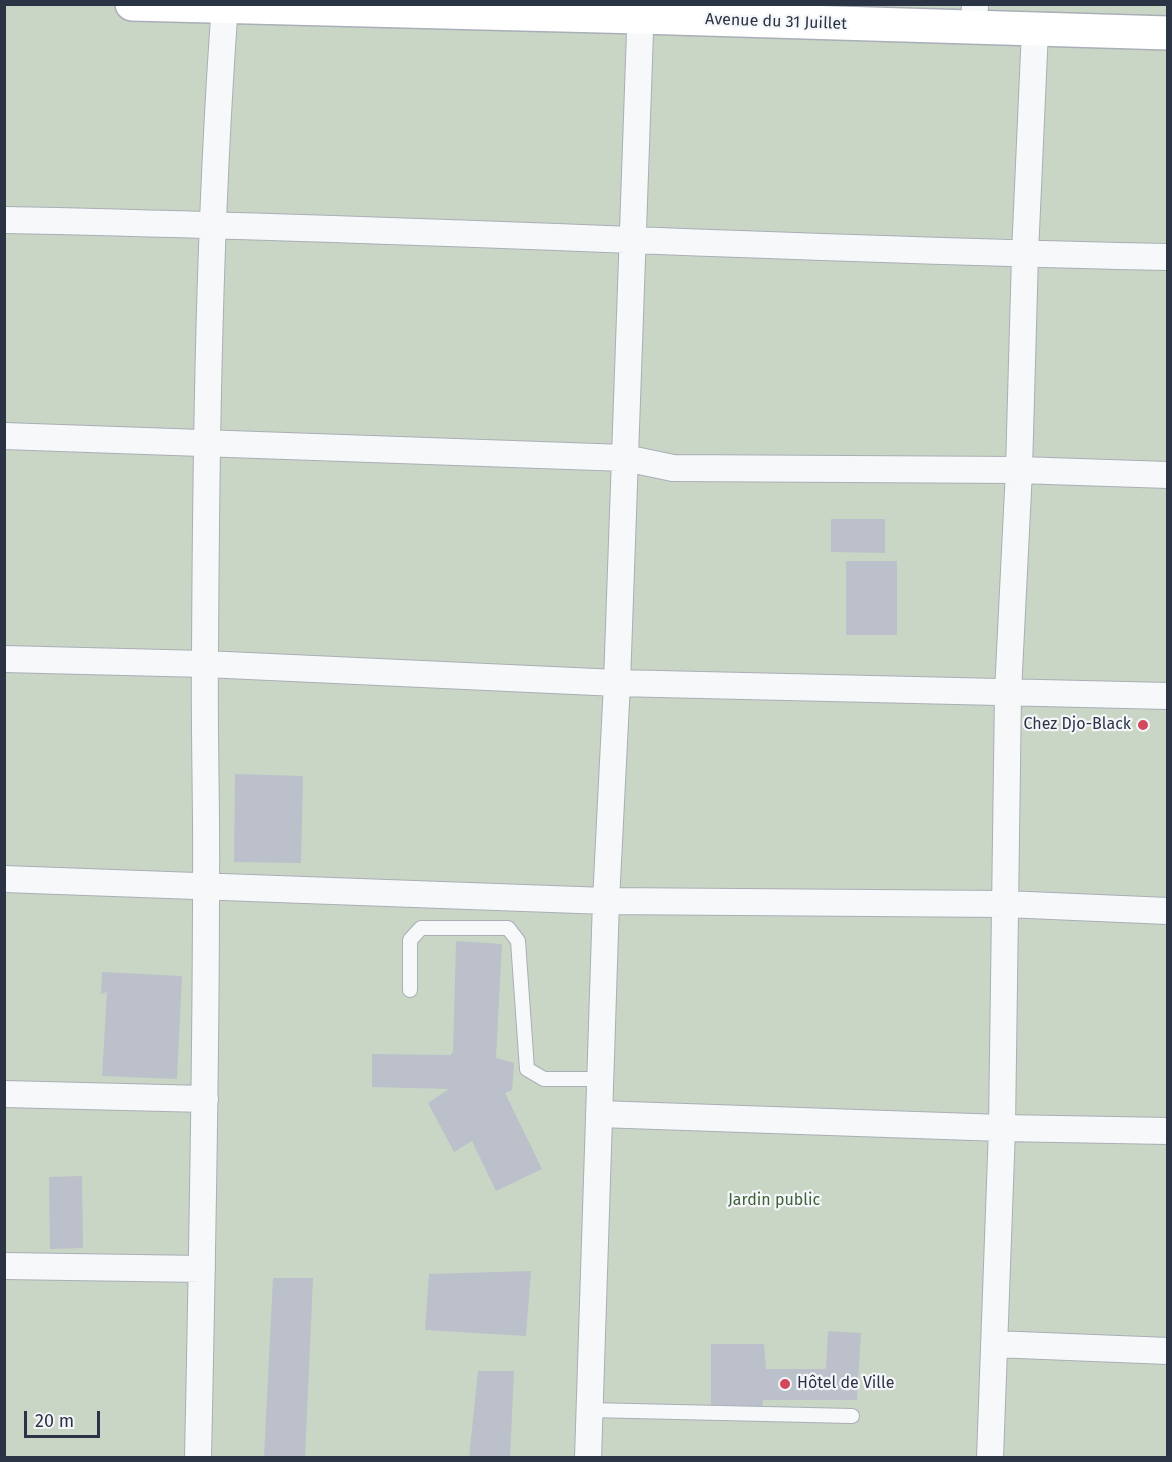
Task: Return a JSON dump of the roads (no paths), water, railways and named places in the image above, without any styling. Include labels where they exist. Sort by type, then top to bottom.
[{"type":"street","name":"Avenue du 31 Juillet","points":[[132,4],[975,16],[1035,30],[1167,33]]},
{"type":"street","points":[[198,1458],[205,1099],[207,443],[212,224],[225,6]]},
{"type":"street","points":[[588,1458],[606,901],[617,683],[640,11]]},
{"type":"street","points":[[990,1458],[1002,1128],[1008,692],[1019,470],[1025,254],[1035,30]]},
{"type":"street","points":[[4,220],[212,224],[632,241],[1167,257]]},
{"type":"street","points":[[4,436],[625,458],[673,468],[1019,470],[1167,475]]},
{"type":"street","points":[[4,659],[205,664],[617,683],[1167,696]]},
{"type":"street","points":[[4,879],[606,901],[1005,904],[1167,911]]},
{"type":"street","points":[[4,1094],[205,1099]]},
{"type":"street","points":[[599,1114],[1002,1128],[1167,1131]]},
{"type":"street","points":[[4,1266],[202,1269]]},
{"type":"street","points":[[994,1344],[1167,1351]]},
{"type":"lane","points":[[410,990],[410,940],[421,927],[508,927],[519,941],[526,1069],[544,1079],[600,1079]]},
{"type":"lane","points":[[589,1410],[852,1416]]},
{"type":"place","name":"Chez Djo-Black","points":[[1143,725]]},
{"type":"place","name":"Hôtel de Ville","points":[[785,1384]]},
{"type":"park label","name":"Jardin public","points":[[774,1201]]}]
